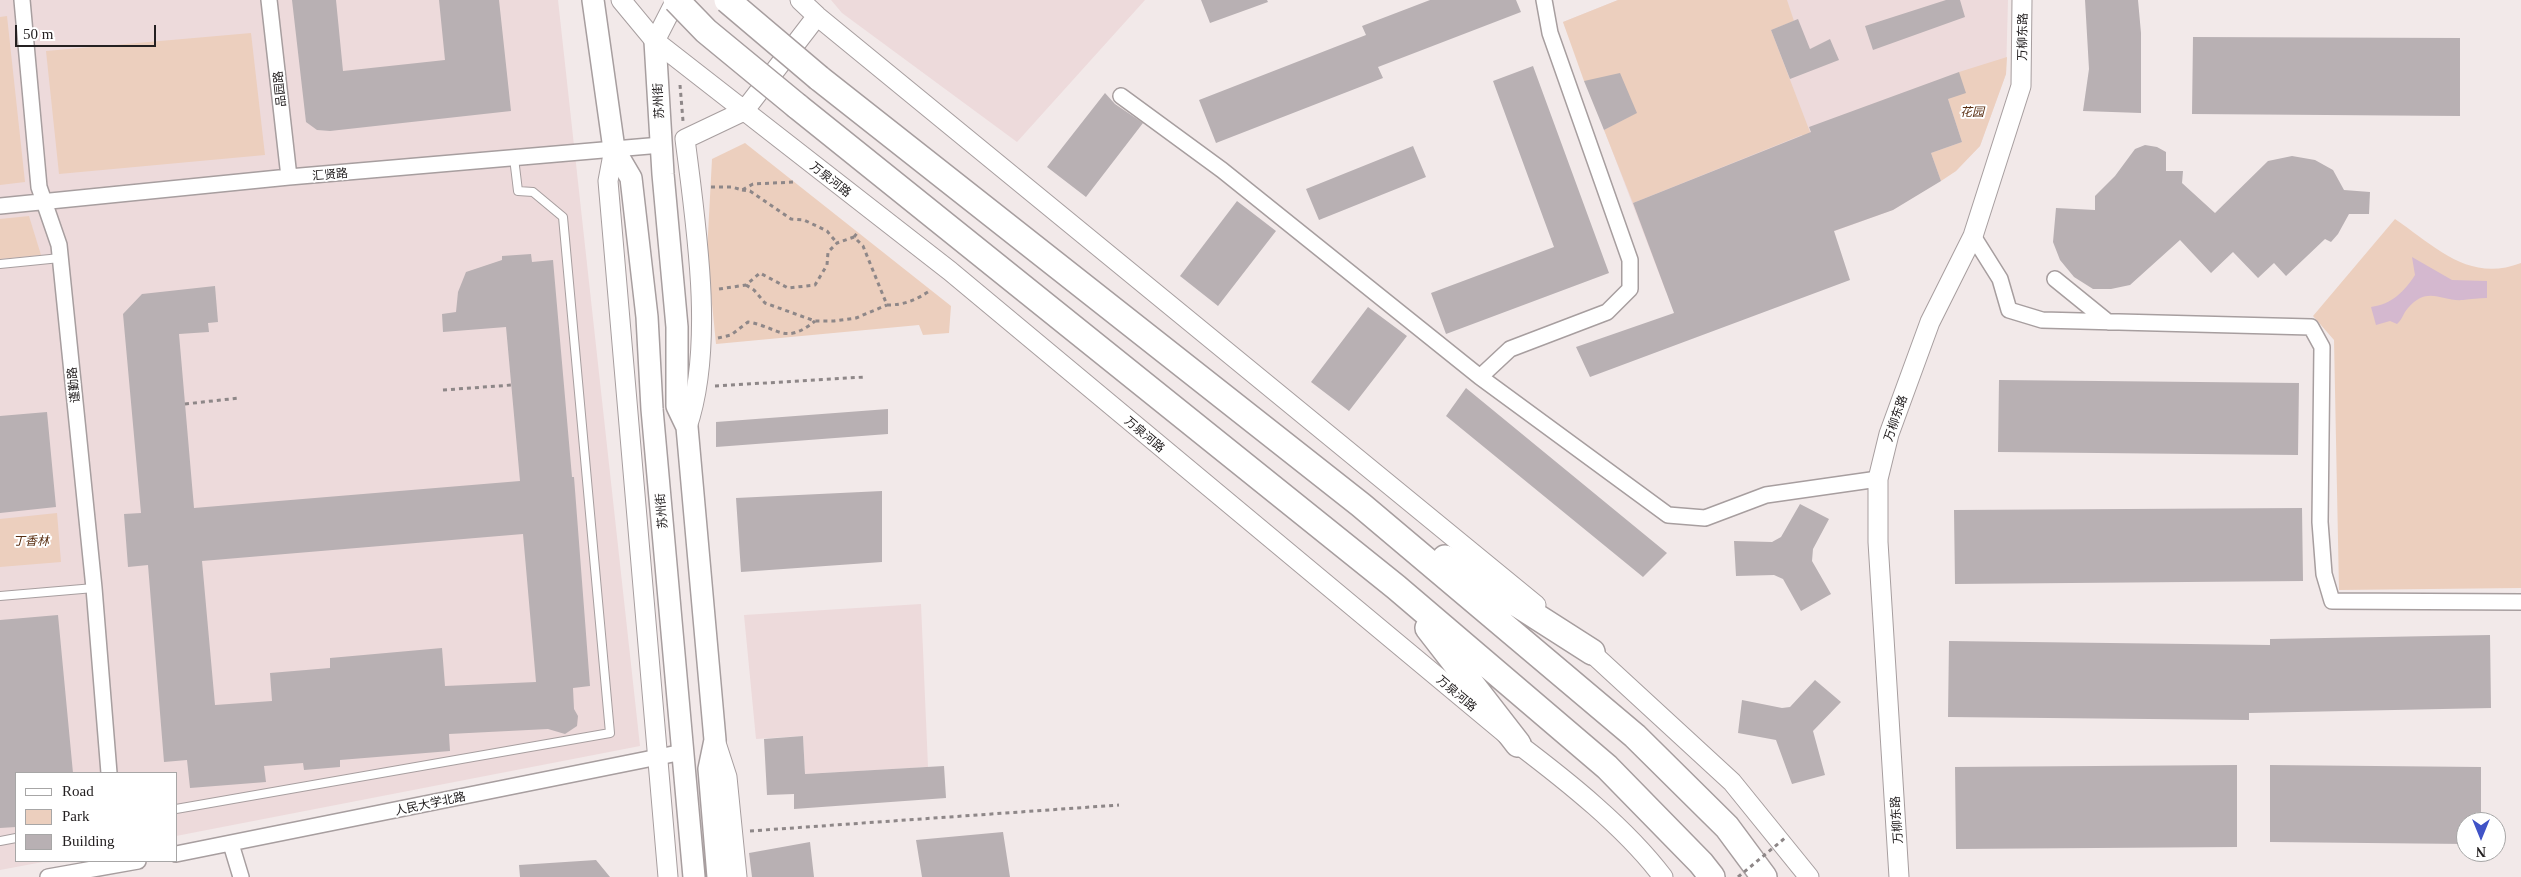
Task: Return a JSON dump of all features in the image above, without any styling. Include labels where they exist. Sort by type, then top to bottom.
[{"type":"highway","points":[[676,0],[706,31],[797,106],[1396,587],[1606,767],[1701,863],[1712,877]]},
{"type":"highway","points":[[728,0],[819,78],[1361,505],[1635,736],[1727,828],[1764,877]]},
{"type":"highway","points":[[1361,505],[1592,652]]},
{"type":"highway","points":[[1396,587],[1518,744]]},
{"type":"main road","name":"苏州街","points":[[593,0],[614,150],[631,178],[646,317],[652,409],[694,877]]},
{"type":"main road","name":"苏州街","points":[[655,41],[661,145],[677,327],[677,406],[687,427],[715,740],[709,769],[718,877]]},
{"type":"street","name":"谨勤路","points":[[22,0],[39,188],[59,245],[94,588],[109,772]]},
{"type":"street","name":"品园路","points":[[269,0],[289,177]]},
{"type":"street","name":"万泉河路","points":[[620,0],[655,41],[950,271],[1518,744],[1558,775],[1647,855],[1663,877]]},
{"type":"street","points":[[655,41],[676,0]]},
{"type":"street","points":[[800,0],[817,16],[1592,652],[1732,782],[1808,877]]},
{"type":"street","points":[[1480,377],[1510,349],[1607,312],[1630,289],[1630,260],[1550,33],[1544,0]]},
{"type":"street","name":"万柳东路","points":[[1899,877],[1878,542],[1878,479],[1889,434],[1930,322],[1973,236],[2021,86],[2022,0]]},
{"type":"street","points":[[744,111],[817,16]]},
{"type":"street","points":[[1121,96],[1222,170],[1480,377],[1668,515],[1705,518],[1766,495],[1878,479]]},
{"type":"street","name":"苏州街","points":[[687,427],[694,407],[703,316],[685,139],[744,111]]},
{"type":"street","name":"汇贤路","points":[[0,206],[289,177],[661,145]]},
{"type":"street","name":"苏州街","points":[[614,150],[608,181],[668,877]]},
{"type":"street","points":[[1973,236],[2000,279],[2009,310],[2042,320],[2311,327],[2322,347],[2320,522],[2324,574],[2332,601],[2521,602]]},
{"type":"street","points":[[2055,279],[2108,322]]},
{"type":"street","name":"苏州街","points":[[715,740],[728,777],[737,877]]},
{"type":"street","name":"人民大学北路","points":[[178,854],[683,752]]},
{"type":"street","points":[[231,844],[242,877]]},
{"type":"street","points":[[1888,877],[1899,857]]},
{"type":"street","points":[[48,877],[119,862]]},
{"type":"lane","points":[[178,809],[610,733],[563,217],[533,192],[518,191],[514,158]]},
{"type":"lane","points":[[0,264],[60,258]]},
{"type":"lane","points":[[0,596],[94,588]]},
{"type":"lane","points":[[0,841],[15,838]]},
{"type":"path","points":[[742,190],[753,184],[794,182]]},
{"type":"path","points":[[711,187],[732,187],[750,191],[791,219],[804,220],[826,231],[837,243]]},
{"type":"path","points":[[711,290],[746,285],[760,272],[788,288],[815,285],[826,265],[828,252],[837,243],[854,237],[858,232]]},
{"type":"path","points":[[854,237],[863,246],[887,305]]},
{"type":"path","points":[[746,285],[754,290],[765,303],[815,321],[856,318],[887,305],[902,305],[931,290]]},
{"type":"path","points":[[716,338],[724,338],[731,335],[748,322],[760,324],[778,334],[791,334],[802,331],[815,321]]},
{"type":"path","points":[[677,388],[865,377]]},
{"type":"path","points":[[443,390],[512,385]]},
{"type":"path","points":[[185,404],[239,398]]},
{"type":"path","points":[[733,832],[1119,804]]},
{"type":"path","points":[[1738,877],[1785,838]]},
{"type":"shaded area","points":[[0,0],[558,0],[640,746],[178,836],[178,772],[15,772],[15,862],[43,862],[0,870]]},
{"type":"shaded area","points":[[831,0],[1145,0],[1017,142],[842,13]]},
{"type":"shaded area","points":[[1618,0],[2008,0],[2006,74],[1980,146],[1956,171],[1893,210],[1666,292],[1563,22]]},
{"type":"shaded area","points":[[2412,257],[2452,280],[2487,281],[2487,298],[2455,300],[2435,296],[2422,297],[2408,308],[2397,324],[2390,321],[2376,325],[2371,307],[2391,300],[2406,287],[2415,275]]},
{"type":"shaded area","points":[[921,604],[928,767],[805,774],[803,736],[756,739],[744,615]]},
{"type":"green space","points":[[1618,0],[1787,0],[1794,21],[1771,30],[1839,208],[1802,135],[1633,203],[1604,130],[1636,113],[1584,81],[1563,22]]},
{"type":"green space","points":[[7,16],[25,182],[0,185],[0,17]]},
{"type":"green space","points":[[251,33],[265,155],[59,174],[46,51]]},
{"type":"green space","name":"花园","points":[[2007,57],[2006,74],[1980,146],[1956,171],[1941,181],[1931,153],[1962,142],[1948,99],[1959,72]]},
{"type":"green space","points":[[745,143],[951,306],[949,333],[923,335],[919,325],[716,344],[707,253],[712,159]]},
{"type":"green space","points":[[29,216],[41,255],[0,259],[0,219]]},
{"type":"green space","points":[[2395,219],[2439,250],[2469,265],[2485,268],[2502,268],[2521,263],[2521,588],[2339,590],[2334,340],[2313,316]]},
{"type":"green space","name":"丁香林","points":[[57,513],[61,562],[0,567],[0,519]]},
{"type":"building","points":[[292,0],[336,0],[343,71],[445,60],[439,0],[499,0],[511,111],[330,131],[317,130],[306,122]]},
{"type":"building","points":[[1201,0],[1267,0],[1268,2],[1210,23]]},
{"type":"building","points":[[1430,0],[1516,0],[1521,12],[1378,67],[1383,78],[1216,143],[1199,100],[1366,35],[1362,26]]},
{"type":"building","points":[[1946,0],[1960,0],[1965,17],[1873,50],[1865,26]]},
{"type":"building","points":[[2085,0],[2138,0],[2141,33],[2141,113],[2083,111],[2089,69]]},
{"type":"building","points":[[1798,19],[1810,49],[1830,39],[1839,60],[1790,79],[1771,30]]},
{"type":"building","points":[[2193,37],[2460,38],[2460,116],[2192,114]]},
{"type":"building","points":[[1533,66],[1609,273],[1446,334],[1431,293],[1554,247],[1493,81]]},
{"type":"building","points":[[1959,72],[1966,93],[1948,99],[1962,142],[1931,153],[1941,181],[1893,210],[1834,231],[1850,280],[1590,377],[1576,347],[1674,313],[1633,203],[1811,132],[1809,127]]},
{"type":"building","points":[[1620,73],[1637,113],[1604,130],[1584,81]]},
{"type":"building","points":[[1105,93],[1115,104],[1143,123],[1086,197],[1047,167]]},
{"type":"building","points":[[2145,145],[2157,147],[2166,152],[2166,171],[2183,171],[2182,183],[2215,213],[2268,161],[2292,156],[2315,160],[2333,170],[2344,190],[2370,192],[2369,214],[2349,214],[2338,234],[2331,242],[2325,239],[2286,276],[2274,263],[2258,278],[2233,252],[2211,273],[2180,240],[2130,285],[2111,289],[2093,289],[2074,277],[2060,260],[2053,242],[2056,208],[2095,210],[2095,196],[2115,176],[2135,149]]},
{"type":"building","points":[[1413,146],[1426,177],[1319,220],[1306,189]]},
{"type":"building","points":[[1237,201],[1276,231],[1218,306],[1180,276]]},
{"type":"building","points":[[531,254],[532,262],[553,260],[572,477],[574,477],[590,686],[573,688],[574,709],[578,716],[577,726],[565,734],[548,729],[449,734],[450,751],[340,760],[340,767],[304,770],[303,763],[264,766],[266,782],[190,788],[187,760],[164,762],[148,565],[128,567],[124,514],[141,513],[123,314],[142,294],[215,286],[218,322],[208,323],[209,332],[179,334],[194,508],[520,481],[506,327],[443,332],[442,314],[456,312],[458,292],[466,272],[502,260],[502,256]],"holes":[[[523,534],[536,682],[445,686],[442,648],[330,658],[330,668],[270,673],[272,701],[215,705],[202,561]]]},
{"type":"building","points":[[1368,307],[1407,336],[1349,411],[1311,382]]},
{"type":"building","points":[[1999,380],[2299,383],[2298,455],[1998,452]]},
{"type":"building","points":[[1466,388],[1667,553],[1643,577],[1446,416]]},
{"type":"building","points":[[888,409],[888,434],[716,447],[716,422]]},
{"type":"building","points":[[47,412],[56,507],[0,513],[0,416]]},
{"type":"building","points":[[882,491],[882,562],[741,572],[736,498]]},
{"type":"building","points":[[1800,504],[1829,519],[1813,549],[1812,561],[1831,594],[1801,611],[1783,579],[1774,575],[1736,576],[1734,541],[1772,542],[1781,537]]},
{"type":"building","points":[[2302,508],[2303,581],[1955,584],[1954,510]]},
{"type":"building","points":[[58,615],[73,772],[15,772],[15,827],[0,828],[0,620]]},
{"type":"building","points":[[2490,635],[2491,708],[2249,713],[2249,720],[1948,717],[1949,641],[2270,645],[2270,639]]},
{"type":"building","points":[[1815,680],[1841,702],[1813,731],[1825,775],[1792,784],[1776,740],[1738,733],[1742,700],[1782,708],[1790,707]]},
{"type":"building","points":[[803,736],[805,774],[944,766],[946,798],[794,809],[794,794],[767,795],[764,739]]},
{"type":"building","points":[[2237,765],[2237,847],[1956,849],[1955,767]]},
{"type":"building","points":[[2270,765],[2481,767],[2481,812],[2456,812],[2456,844],[2270,842]]},
{"type":"building","points":[[1003,832],[1010,877],[922,877],[916,840]]},
{"type":"building","points":[[810,842],[814,877],[752,877],[749,853]]},
{"type":"building","points":[[596,860],[610,877],[520,877],[519,865]]}]
